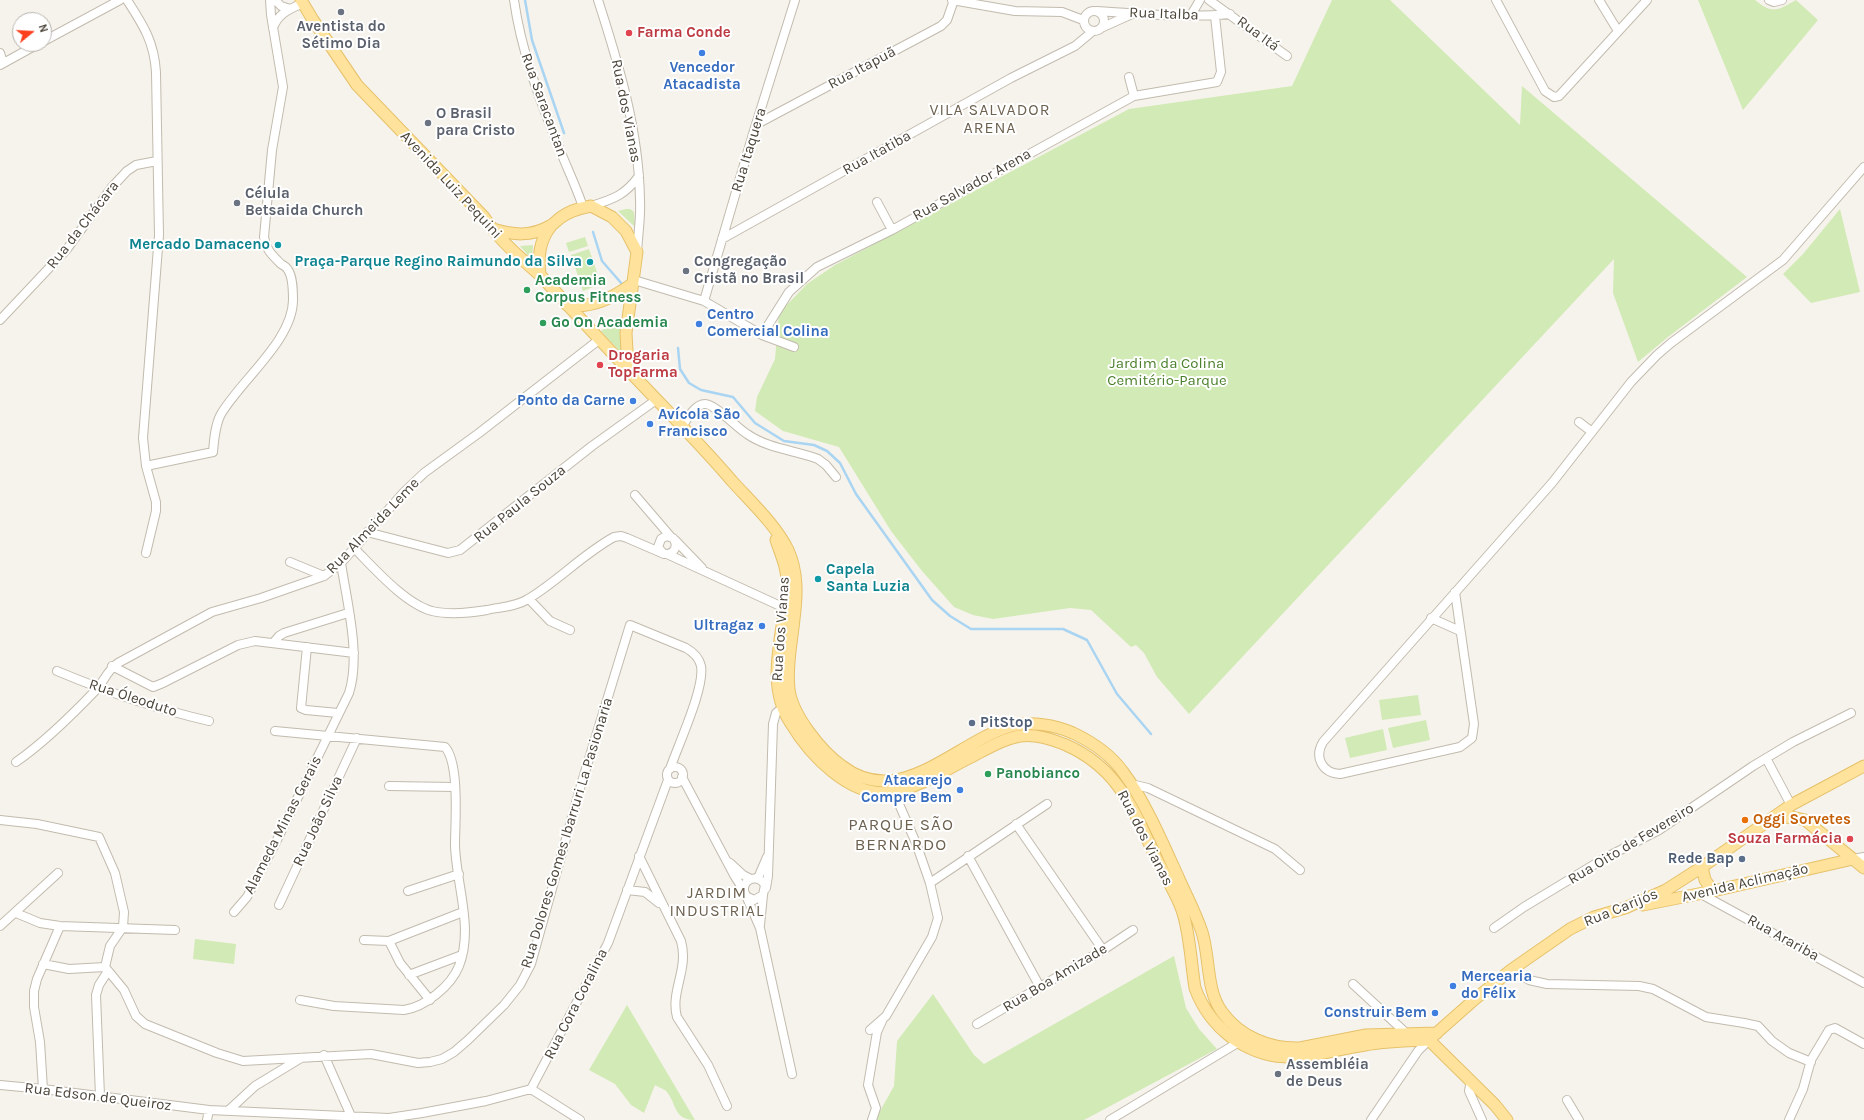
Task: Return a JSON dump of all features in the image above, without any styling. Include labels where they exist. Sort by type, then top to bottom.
[{"type":"main road","name":"Avenida Luiz Pequini","points":[[302,1],[357,85],[484,217],[510,248],[540,275],[634,374]]},
{"type":"main road","points":[[540,275],[539,256],[545,235],[552,225],[561,217],[587,207],[612,217],[631,240],[637,252]]},
{"type":"main road","points":[[492,228],[516,235],[535,232],[552,225]]},
{"type":"main road","name":"Rua dos Vianas","points":[[637,252],[626,337],[634,374],[656,400],[708,454],[773,529],[786,573],[790,611],[777,680],[777,688],[787,705],[798,734],[822,762],[840,778],[859,788],[874,792],[892,787],[916,785],[1006,740],[1019,736],[1045,737],[1082,752],[1098,763],[1125,794],[1182,910],[1195,988],[1199,998],[1216,1024],[1239,1042],[1261,1048],[1278,1057],[1301,1057],[1367,1044],[1433,1036]]},
{"type":"main road","points":[[567,305],[583,306],[603,301],[615,296],[633,282]]},
{"type":"main road","name":"Rua dos Vianas","points":[[892,787],[996,732],[1012,726],[1028,724],[1049,725],[1082,738],[1104,752],[1122,771],[1131,784],[1167,851],[1201,929],[1207,950],[1211,988],[1215,1000],[1221,1012],[1261,1048],[1300,1048],[1366,1035],[1406,1033],[1433,1036]]},
{"type":"main road","name":"Rua Carijós","points":[[1433,1036],[1511,970],[1581,923],[1594,917],[1625,908],[1666,890],[1702,867],[1791,805],[1864,766]]},
{"type":"main road","points":[[1805,820],[1805,807],[1814,792]]},
{"type":"main road","points":[[1773,818],[1792,816],[1805,820],[1859,858],[1864,868]]},
{"type":"main road","name":"Avenida Aclimação","points":[[1625,908],[1701,894],[1859,858]]},
{"type":"main road","points":[[1702,867],[1705,880],[1714,891]]},
{"type":"main road","points":[[1433,1036],[1507,1120]]},
{"type":"street","points":[[52,37],[120,0]]},
{"type":"street","points":[[127,0],[148,33],[155,56],[159,235],[143,438],[146,466],[156,502],[156,511],[146,553]]},
{"type":"street","points":[[146,466],[213,452],[215,436],[221,414],[232,398],[265,359],[286,327],[291,313],[292,287],[288,270],[268,250],[264,237],[272,150],[283,87],[273,29],[270,0]]},
{"type":"street","points":[[275,0],[281,6],[290,9]]},
{"type":"street","name":"Rua Saracantan","points":[[514,0],[526,60],[557,145],[587,207]]},
{"type":"street","name":"Rua dos Vianas","points":[[598,0],[624,82],[639,176],[640,210],[637,252]]},
{"type":"street","name":"Rua Itaquera","points":[[704,301],[795,0]]},
{"type":"street","name":"Rua Itapuã","points":[[757,124],[941,26],[947,20],[953,0]]},
{"type":"street","name":"Rua Italba","points":[[953,0],[1015,12],[1093,11],[1132,14],[1215,16],[1230,14]]},
{"type":"street","points":[[1191,15],[1200,0]]},
{"type":"street","name":"Rua Itá","points":[[1209,0],[1287,56]]},
{"type":"street","points":[[1496,0],[1545,90],[1554,96],[1559,96],[1647,0]]},
{"type":"street","points":[[1599,0],[1618,31]]},
{"type":"street","points":[[1769,0],[1774,2],[1782,0]]},
{"type":"street","points":[[273,29],[278,17],[302,1]]},
{"type":"street","points":[[1083,20],[1084,16],[1093,11],[1104,18],[1101,28]]},
{"type":"street","points":[[1062,12],[1083,20],[1086,28],[1093,31],[1132,14]]},
{"type":"street","name":"Rua Salvador Arena","points":[[762,335],[789,292],[816,267],[892,230],[1134,96],[1217,82],[1221,72],[1215,16]]},
{"type":"street","name":"Rua Itatiba","points":[[722,239],[1011,78],[1075,46],[1093,31]]},
{"type":"street","points":[[0,52],[2,64],[24,52]]},
{"type":"street","points":[[1130,77],[1134,96]]},
{"type":"street","name":"Rua da Chácara","points":[[0,320],[67,249],[112,187],[122,176],[136,165],[157,161]]},
{"type":"street","points":[[1455,592],[1474,724],[1472,738],[1460,748],[1364,770],[1340,774],[1329,772],[1320,762],[1319,749],[1323,742],[1431,618],[1547,489],[1631,382],[1657,355],[1783,260],[1864,167]]},
{"type":"street","name":"Rua dos Vianas","points":[[587,207],[607,201],[629,190],[639,176]]},
{"type":"street","points":[[877,202],[892,230]]},
{"type":"street","points":[[633,282],[704,301],[762,335],[794,347]]},
{"type":"street","name":"Rua Almeida Leme","points":[[16,762],[60,725],[99,686],[110,669],[192,621],[212,612],[261,598],[324,576],[341,563],[367,532],[414,483],[600,339]]},
{"type":"street","name":"Rua Paula Souza","points":[[367,532],[448,553],[460,550],[592,446],[656,400]]},
{"type":"street","points":[[682,427],[696,408],[701,405],[710,405],[759,442],[818,459],[826,465],[836,477]]},
{"type":"street","points":[[1579,422],[1592,432]]},
{"type":"street","points":[[635,494],[673,538],[704,570]]},
{"type":"street","points":[[354,548],[395,589],[430,611],[445,613],[474,612],[512,605],[529,599],[614,536],[621,536],[704,570],[790,611]]},
{"type":"street","points":[[664,553],[658,547],[659,541],[663,537],[673,538]]},
{"type":"street","points":[[664,553],[673,552],[676,548],[673,538]]},
{"type":"street","points":[[290,562],[324,576]]},
{"type":"street","name":"Alameda Minas Gerais","points":[[234,912],[247,896],[275,844],[349,693],[354,668],[354,653],[341,563]]},
{"type":"street","points":[[529,599],[550,621],[570,630]]},
{"type":"street","points":[[274,642],[284,633],[348,613]]},
{"type":"street","points":[[1431,618],[1460,631]]},
{"type":"street","name":"Rua Dolores Gomes Ibarruri La Pasionaria","points":[[107,969],[124,990],[136,1016],[145,1024],[217,1053],[243,1061],[371,1054],[418,1063],[442,1059],[454,1052],[468,1040],[504,1005],[520,985],[531,964],[540,937],[581,785],[630,625],[693,652],[701,666],[700,687],[670,769]]},
{"type":"street","points":[[110,669],[149,686],[158,686],[238,645],[255,641],[274,642],[307,648],[354,653]]},
{"type":"street","points":[[307,648],[301,708],[337,715]]},
{"type":"street","name":"Rua Óleoduto","points":[[57,672],[160,709],[209,721]]},
{"type":"street","points":[[760,928],[764,892],[768,876],[773,724],[776,714],[787,705]]},
{"type":"street","name":"Rua Oito de Fevereiro","points":[[1494,928],[1524,907],[1605,858],[1659,830],[1766,758],[1793,742],[1851,713]]},
{"type":"street","points":[[275,731],[329,733],[357,738],[445,748],[450,756],[455,787],[455,845],[463,912],[464,935],[462,955],[459,966],[453,976],[430,1000],[414,1008],[404,1010],[334,1006],[300,1000]]},
{"type":"street","name":"Rua João Silva","points":[[279,905],[357,738]]},
{"type":"street","points":[[1766,758],[1791,805]]},
{"type":"street","points":[[682,777],[678,782],[672,783],[668,780],[667,775],[670,769],[674,767],[680,769],[682,777],[734,875],[746,894],[754,900],[764,892]]},
{"type":"street","name":"Rua Cora Coralina","points":[[532,1089],[608,943],[668,780]]},
{"type":"street","points":[[1131,784],[1148,788],[1275,848],[1300,870]]},
{"type":"street","points":[[388,786],[455,787]]},
{"type":"street","points":[[872,1120],[876,1108],[868,1085],[877,1032],[884,1017],[936,928],[937,908],[930,883],[914,837],[892,787]]},
{"type":"street","points":[[930,883],[1047,804]]},
{"type":"street","points":[[0,820],[37,824],[98,837],[111,862],[118,881],[124,912],[122,927],[110,946],[107,969],[99,985],[95,1005],[100,1096]]},
{"type":"street","points":[[1016,824],[1103,950]]},
{"type":"street","points":[[768,855],[754,878],[744,885],[746,894],[760,928],[792,1074]]},
{"type":"street","points":[[639,856],[681,941],[684,952],[684,960],[675,999],[675,1008],[678,1017],[708,1065],[727,1106]]},
{"type":"street","points":[[968,856],[1040,987]]},
{"type":"street","points":[[727,860],[738,871],[763,882],[764,892]]},
{"type":"street","points":[[0,926],[58,873]]},
{"type":"street","points":[[408,891],[459,874]]},
{"type":"street","points":[[628,890],[645,892],[662,905]]},
{"type":"street","name":"Rua Arariba","points":[[1701,894],[1864,983]]},
{"type":"street","points":[[364,940],[389,941],[463,912]]},
{"type":"street","points":[[16,913],[40,923],[60,926],[175,930]]},
{"type":"street","points":[[43,1089],[40,1042],[34,1007],[34,991],[37,979],[60,926]]},
{"type":"street","name":"Rua Boa Amizade","points":[[977,1024],[1103,950],[1133,930]]},
{"type":"street","points":[[389,941],[408,975],[430,1000]]},
{"type":"street","points":[[408,975],[462,955]]},
{"type":"street","points":[[44,964],[69,969],[107,969]]},
{"type":"street","points":[[1511,970],[1529,980],[1547,984],[1639,986],[1653,989],[1706,1017],[1758,1026],[1772,1041],[1789,1053],[1811,1062]]},
{"type":"street","points":[[1353,984],[1406,1033]]},
{"type":"street","points":[[870,1030],[884,1017]]},
{"type":"street","points":[[1789,1120],[1803,1089],[1811,1062],[1829,1030],[1835,1028],[1864,1044]]},
{"type":"street","points":[[1371,1120],[1418,1051],[1433,1036]]},
{"type":"street","points":[[1110,1120],[1239,1042]]},
{"type":"street","points":[[324,1056],[351,1116]]},
{"type":"street","points":[[228,1110],[255,1086],[303,1057]]},
{"type":"street","points":[[1471,1080],[1469,1091],[1482,1120]]},
{"type":"street","name":"Rua Edson de Queiroz","points":[[0,1086],[43,1089],[209,1110],[390,1119]]},
{"type":"street","points":[[390,1119],[479,1102],[532,1089],[580,1120]]},
{"type":"street","points":[[1567,1100],[1579,1120]]},
{"type":"street","points":[[207,1120],[209,1110]]},
{"type":"green space","name":"Jardim da Colina Cemitério-Parque","points":[[1332,0],[1390,0],[1520,125],[1522,86],[1747,277],[1668,337],[1638,362],[1613,293],[1614,259],[1189,714],[1157,677],[1144,653],[1136,645],[1131,647],[1091,610],[1070,608],[993,619],[973,615],[954,607],[922,571],[891,531],[839,447],[783,431],[755,411],[757,397],[775,359],[779,313],[807,284],[835,265],[1129,109],[1292,86]]},
{"type":"green space","points":[[1698,0],[1755,0],[1766,8],[1776,9],[1796,0],[1818,20],[1743,110]]},
{"type":"green space","points":[[630,209],[634,212],[635,227],[618,211]]},
{"type":"green space","points":[[1840,209],[1860,292],[1811,303],[1783,274],[1803,254]]},
{"type":"green space","points":[[585,237],[588,246],[569,252],[566,243]]},
{"type":"green space","points":[[533,245],[532,260],[520,246]]},
{"type":"green space","points":[[589,249],[601,284],[583,291],[571,255]]},
{"type":"green space","points":[[614,322],[621,322],[625,357],[601,331]]},
{"type":"green space","points":[[1418,695],[1421,715],[1382,720],[1379,700]]},
{"type":"green space","points":[[1426,720],[1430,740],[1393,748],[1388,728]]},
{"type":"green space","points":[[1383,729],[1387,750],[1350,758],[1345,738]]},
{"type":"green space","points":[[195,939],[236,944],[234,964],[193,959]]},
{"type":"green space","points":[[1174,956],[1186,1008],[1199,1029],[1217,1049],[1084,1120],[875,1120],[894,1086],[897,1041],[933,994],[974,1055],[984,1064]]},
{"type":"green space","points":[[627,1005],[695,1120],[688,1119],[679,1114],[666,1091],[655,1085],[644,1113],[631,1105],[615,1084],[589,1070]]},
{"type":"waterway","points":[[525,0],[532,40],[564,133]]},
{"type":"waterway","points":[[593,232],[602,261],[622,284]]},
{"type":"waterway","points":[[678,348],[680,369],[689,383],[701,390],[733,397],[755,423],[784,441],[814,445],[827,451],[840,463],[856,494],[932,600],[950,616],[971,629],[1063,629],[1087,640],[1117,694],[1151,734]]},
{"type":"place","name":"Aventista do Sétimo Dia","points":[[341,12]]},
{"type":"place","name":"Farma Conde","points":[[629,33]]},
{"type":"place","name":"Vencedor Atacadista","points":[[702,53]]},
{"type":"place","name":"O Brasil para Cristo","points":[[428,123]]},
{"type":"place","name":"Célula Betsaida Church","points":[[237,203]]},
{"type":"place","name":"Mercado Damaceno","points":[[278,245]]},
{"type":"place","name":"Praça-Parque Regino Raimundo da Silva","points":[[590,262]]},
{"type":"place","name":"Congregação Cristã no Brasil","points":[[686,271]]},
{"type":"place","name":"Academia Corpus Fitness","points":[[527,290]]},
{"type":"place","name":"Go On Academia","points":[[543,323]]},
{"type":"place","name":"Centro Comercial Colina","points":[[699,324]]},
{"type":"place","name":"Drogaria TopFarma","points":[[600,365]]},
{"type":"place","name":"Ponto da Carne","points":[[633,401]]},
{"type":"place","name":"Avícola São Francisco","points":[[650,424]]},
{"type":"place","name":"Capela Santa Luzia","points":[[818,579]]},
{"type":"place","name":"Ultragaz","points":[[762,626]]},
{"type":"place","name":"PitStop","points":[[972,723]]},
{"type":"place","name":"Panobianco","points":[[988,774]]},
{"type":"place","name":"Atacarejo Compre Bem","points":[[960,790]]},
{"type":"place","name":"Oggi Sorvetes","points":[[1745,820]]},
{"type":"place","name":"Souza Farmácia","points":[[1850,839]]},
{"type":"place","name":"Rede Bap","points":[[1742,859]]},
{"type":"place","name":"Mercearia do Félix","points":[[1453,986]]},
{"type":"place","name":"Construir Bem","points":[[1435,1013]]},
{"type":"place","name":"Assembléia de Deus","points":[[1278,1074]]},
{"type":"district","name":"VILA SALVADOR ARENA","points":[[990,119]]},
{"type":"district","name":"PARQUE SÃO BERNARDO","points":[[901,835]]},
{"type":"district","name":"JARDIM INDUSTRIAL","points":[[717,902]]}]
